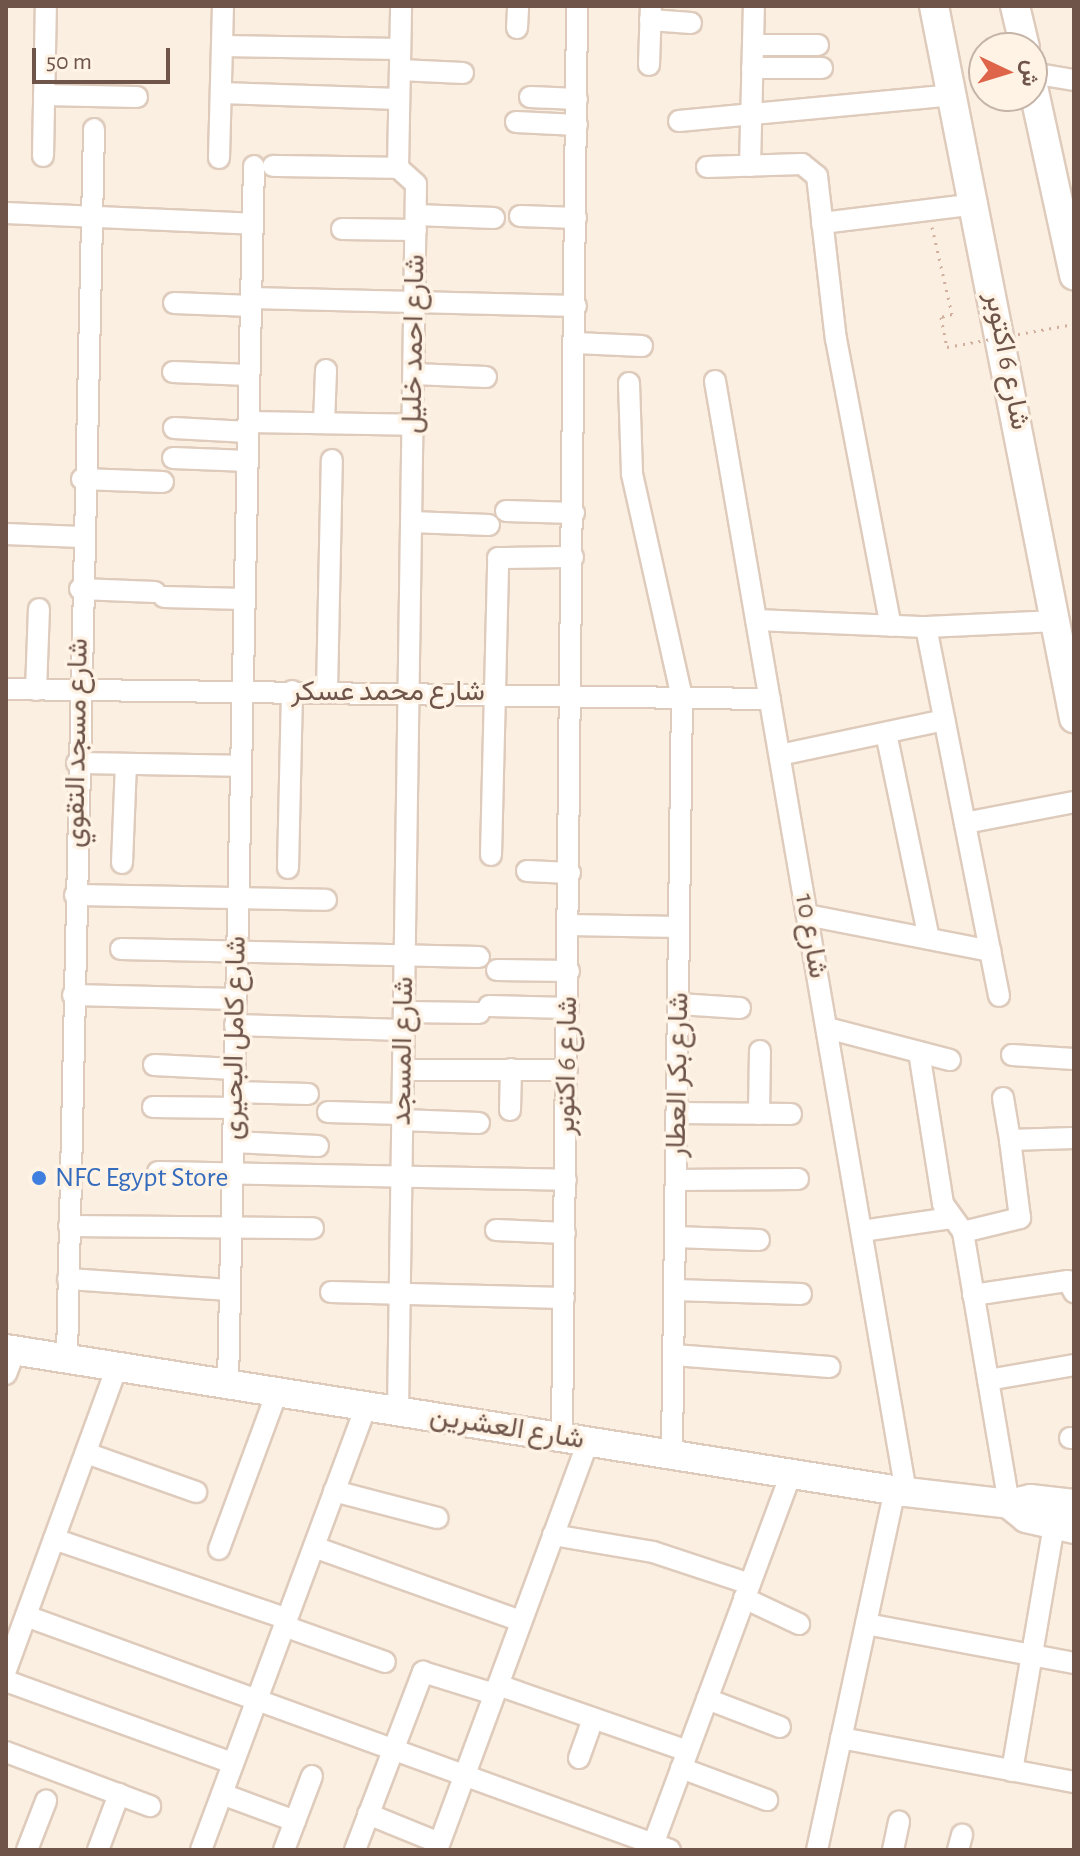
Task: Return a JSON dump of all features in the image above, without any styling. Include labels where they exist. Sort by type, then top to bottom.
[{"type":"main road","name":"شارع 6 اكتوبر","points":[[934,6],[977,204],[1074,718]]},
{"type":"main road","points":[[1015,6],[1021,32]]},
{"type":"main road","points":[[1039,112],[1073,263]]},
{"type":"main road","name":"شارع العشرين","points":[[9,1358],[67,1358],[901,1491],[1009,1504],[1030,1499],[1074,1504]]},
{"type":"main road","name":"شارع العشرين","points":[[1009,1504],[1026,1518],[1064,1528]]},
{"type":"street","points":[[43,156],[46,6]]},
{"type":"street","points":[[219,158],[223,6]]},
{"type":"street","points":[[398,168],[401,6]]},
{"type":"street","points":[[517,28],[518,6]]},
{"type":"street","name":"شارع 6 اكتوبر","points":[[439,1848],[553,1535],[575,1439],[564,1298],[573,695],[577,6]]},
{"type":"street","points":[[750,166],[754,6]]},
{"type":"street","points":[[649,65],[651,13],[691,23]]},
{"type":"street","points":[[753,45],[818,45]]},
{"type":"street","points":[[222,46],[400,49]]},
{"type":"street","points":[[752,68],[822,68]]},
{"type":"street","points":[[400,70],[463,73]]},
{"type":"street","points":[[1048,76],[1074,80]]},
{"type":"street","points":[[221,93],[399,99]]},
{"type":"street","points":[[44,95],[137,97]]},
{"type":"street","points":[[679,121],[751,117],[954,95]]},
{"type":"street","points":[[530,97],[577,99]]},
{"type":"street","points":[[516,122],[577,125]]},
{"type":"street","name":"شارع مسجد التقوي","points":[[67,1358],[82,479],[94,129]]},
{"type":"street","name":"شارع كامل البحيرى","points":[[228,1384],[253,224],[264,166],[398,168]]},
{"type":"street","points":[[707,167],[811,166],[822,223],[836,339],[891,626]]},
{"type":"street","name":"شارع احمد خليل","points":[[398,168],[416,184],[409,692]]},
{"type":"street","points":[[822,223],[977,204]]},
{"type":"street","points":[[6,213],[90,220],[253,224]]},
{"type":"street","points":[[520,216],[576,218]]},
{"type":"street","points":[[342,229],[494,218]]},
{"type":"street","points":[[174,303],[415,302],[576,306]]},
{"type":"street","points":[[576,343],[642,346]]},
{"type":"street","points":[[324,423],[326,370]]},
{"type":"street","points":[[173,372],[249,375]]},
{"type":"street","points":[[414,374],[486,377]]},
{"type":"street","name":"شارع 10","points":[[715,381],[862,1231],[901,1491]]},
{"type":"street","name":"شارع بكر العطار","points":[[629,383],[632,474],[682,697],[672,1454]]},
{"type":"street","points":[[174,428],[324,423],[413,425]]},
{"type":"street","points":[[173,458],[248,461]]},
{"type":"street","points":[[327,691],[332,460]]},
{"type":"street","points":[[82,479],[163,482]]},
{"type":"street","points":[[506,511],[574,513]]},
{"type":"street","points":[[412,522],[489,525]]},
{"type":"street","points":[[6,534],[81,537]]},
{"type":"street","points":[[491,855],[498,558],[573,557]]},
{"type":"street","points":[[80,589],[244,599]]},
{"type":"street","points":[[36,690],[39,609]]},
{"type":"street","points":[[756,620],[926,627],[1057,621]]},
{"type":"street","points":[[926,627],[999,996]]},
{"type":"street","name":"شارع محمد عسكر","points":[[6,689],[770,699]]},
{"type":"street","points":[[288,868],[292,691]]},
{"type":"street","name":"شارع المسجد","points":[[398,1411],[409,692]]},
{"type":"street","points":[[780,755],[944,720]]},
{"type":"street","points":[[886,733],[929,939]]},
{"type":"street","points":[[77,763],[241,766]]},
{"type":"street","points":[[122,863],[126,764]]},
{"type":"street","points":[[965,823],[1074,802]]},
{"type":"street","points":[[527,871],[570,873]]},
{"type":"street","points":[[75,895],[326,900]]},
{"type":"street","points":[[807,915],[990,951]]},
{"type":"street","points":[[569,925],[679,927]]},
{"type":"street","points":[[121,949],[479,957]]},
{"type":"street","points":[[497,970],[569,971]]},
{"type":"street","points":[[73,995],[236,999]]},
{"type":"street","points":[[679,1004],[740,1008]]},
{"type":"street","points":[[235,1025],[404,1021],[484,1009],[568,1008]]},
{"type":"street","points":[[827,1028],[950,1060]]},
{"type":"street","points":[[759,1114],[760,1051]]},
{"type":"street","points":[[919,1052],[943,1204],[957,1225],[973,1295],[1009,1504]]},
{"type":"street","points":[[1012,1055],[1074,1059]]},
{"type":"street","points":[[154,1065],[235,1069]]},
{"type":"street","points":[[510,1110],[511,1069]]},
{"type":"street","points":[[403,1070],[567,1070]]},
{"type":"street","points":[[153,1107],[308,1094]]},
{"type":"street","points":[[862,1231],[1020,1218],[1003,1098]]},
{"type":"street","points":[[328,1112],[479,1123]]},
{"type":"street","points":[[677,1113],[791,1114]]},
{"type":"street","points":[[1010,1140],[1074,1138]]},
{"type":"street","points":[[233,1142],[318,1146]]},
{"type":"street","points":[[158,1172],[566,1180]]},
{"type":"street","points":[[676,1180],[798,1179]]},
{"type":"street","points":[[69,1226],[231,1230],[313,1228]]},
{"type":"street","points":[[496,1230],[565,1233]]},
{"type":"street","points":[[675,1237],[759,1240]]},
{"type":"street","points":[[68,1279],[230,1290]]},
{"type":"street","points":[[973,1295],[1066,1281],[1074,1292]]},
{"type":"street","points":[[675,1290],[801,1294]]},
{"type":"street","points":[[331,1292],[564,1298]]},
{"type":"street","points":[[674,1355],[830,1367]]},
{"type":"street","points":[[988,1380],[1074,1365]]},
{"type":"street","points":[[6,1670],[117,1366]]},
{"type":"street","points":[[219,1549],[277,1392]]},
{"type":"street","points":[[201,1850],[366,1406]]},
{"type":"street","points":[[86,1453],[196,1492]]},
{"type":"street","points":[[26,1616],[256,1703],[658,1848],[684,1760],[791,1474]]},
{"type":"street","points":[[334,1491],[438,1518]]},
{"type":"street","points":[[817,1850],[866,1624],[901,1491]]},
{"type":"street","points":[[1012,1771],[1032,1656],[1064,1528]]},
{"type":"street","points":[[553,1535],[653,1552],[747,1591],[799,1624]]},
{"type":"street","points":[[54,1539],[385,1662]]},
{"type":"street","points":[[314,1547],[521,1621]]},
{"type":"street","points":[[866,1624],[1074,1663]]},
{"type":"street","points":[[355,1850],[423,1672],[593,1719],[767,1800]]},
{"type":"street","points":[[6,1681],[233,1763]]},
{"type":"street","points":[[707,1699],[780,1727]]},
{"type":"street","points":[[579,1758],[593,1719]]},
{"type":"street","points":[[841,1738],[1074,1782]]},
{"type":"street","points":[[6,1752],[150,1806]]},
{"type":"street","points":[[284,1850],[312,1776]]},
{"type":"street","points":[[98,1850],[119,1794]]},
{"type":"street","points":[[222,1794],[295,1821]]},
{"type":"street","points":[[27,1850],[46,1801]]},
{"type":"street","points":[[368,1814],[439,1848]]},
{"type":"street","points":[[893,1850],[899,1822]]},
{"type":"path","points":[[928,211],[952,314],[941,317],[947,347],[1074,324]]},
{"type":"place","name":"NFC Egypt Store","points":[[39,1178]]}]
